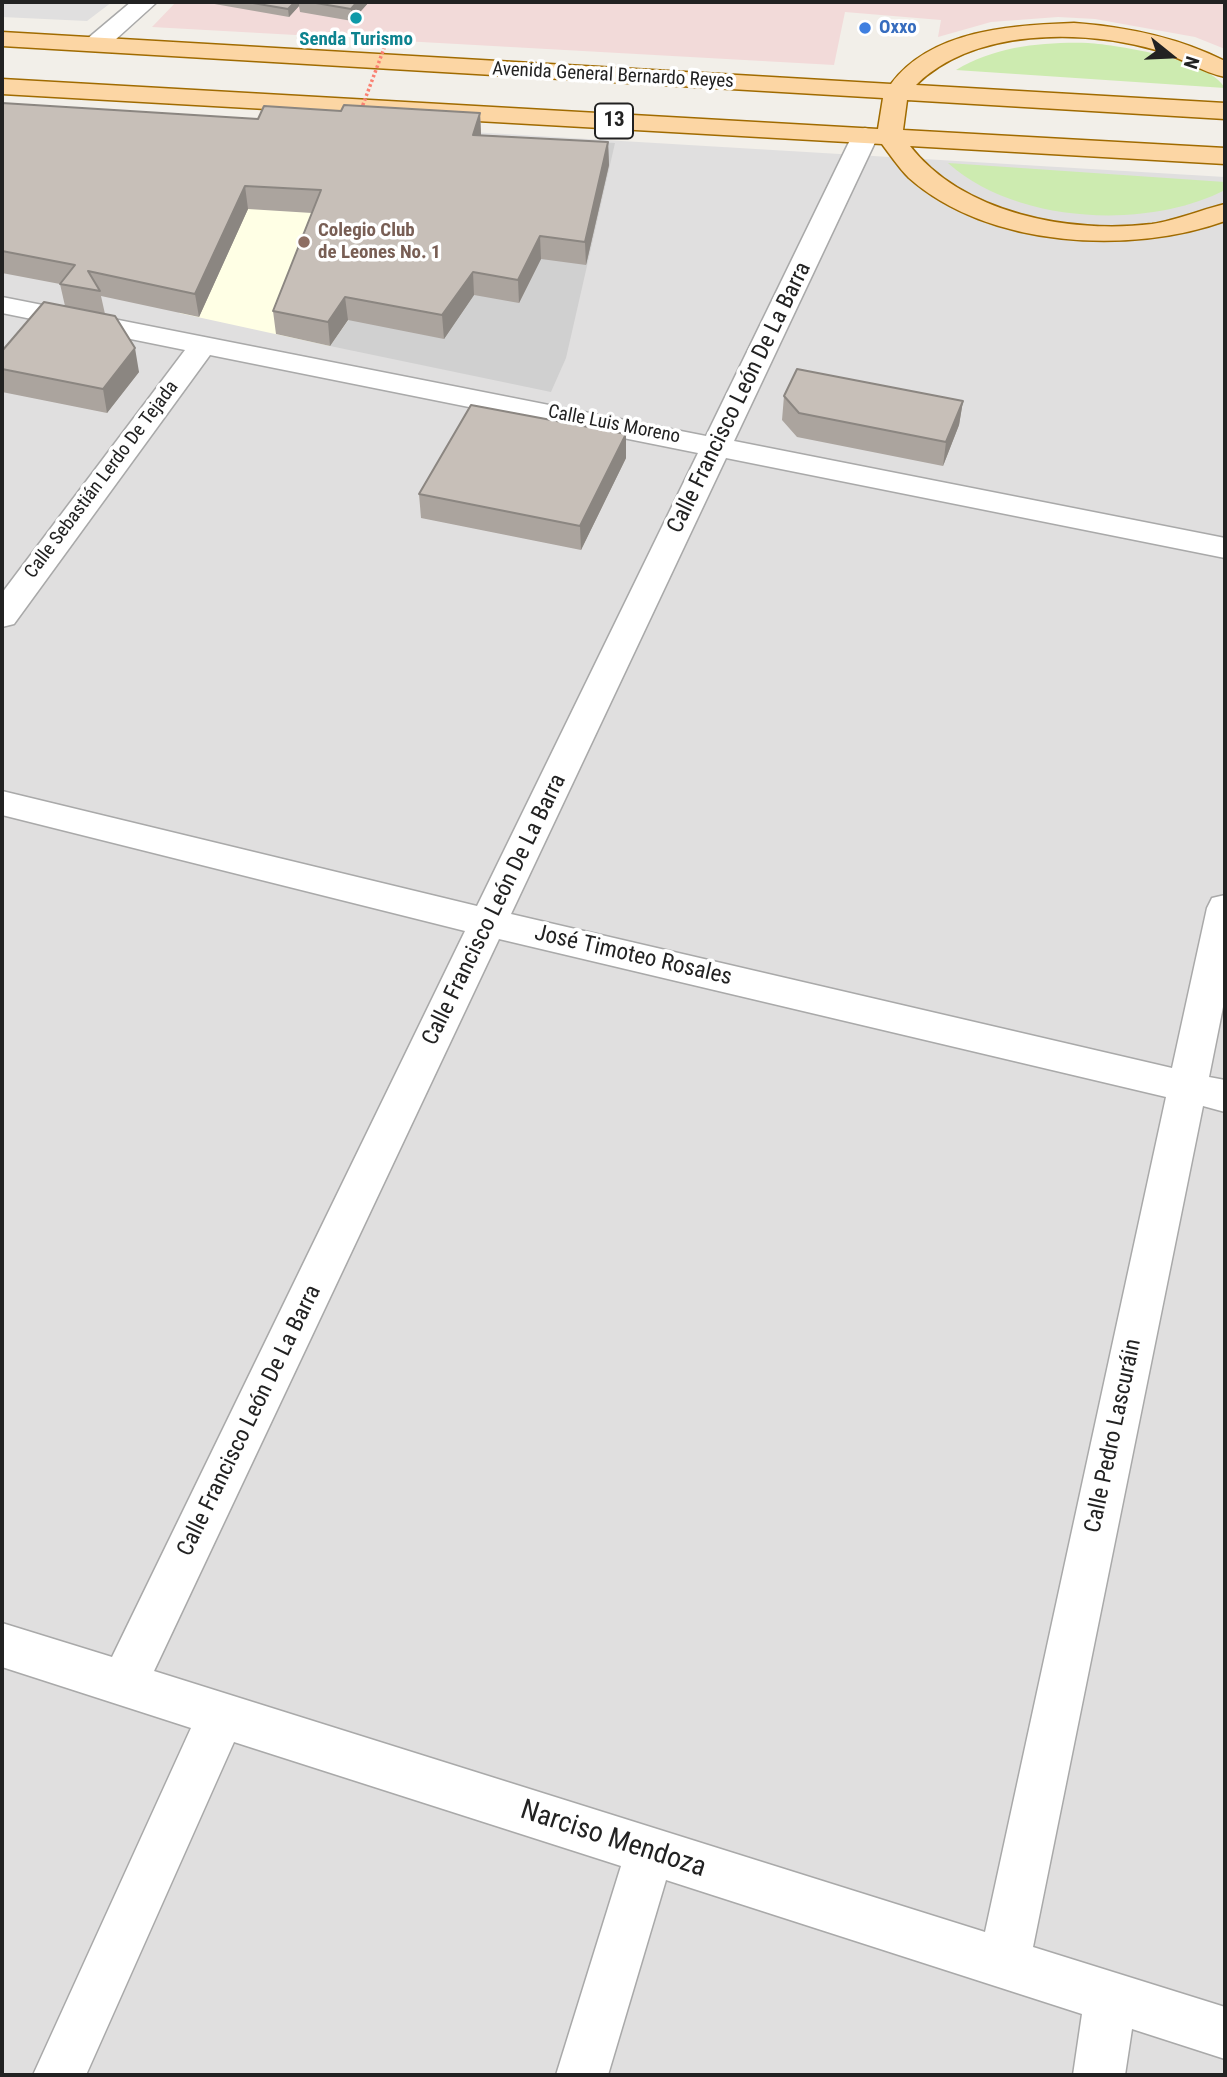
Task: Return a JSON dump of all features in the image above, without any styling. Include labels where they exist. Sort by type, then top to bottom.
[{"type":"main road","points":[[1225,70],[1181,49],[1144,39],[1083,31],[1047,30],[1009,34],[963,46],[920,68],[899,91],[892,112],[878,136],[923,176],[948,193],[979,209],[1016,221],[1066,230],[1115,233],[1156,231],[1209,219],[1225,212]]},
{"type":"main road","name":"Avenida General Bernardo Reyes","points":[[2,39],[1225,111]]},
{"type":"main road","name":"Avenida General Bernardo Reyes","points":[[2,87],[1225,156]]},
{"type":"street","points":[[96,44],[145,2]]},
{"type":"street","name":"Calle Francisco León De La Barra","points":[[124,1683],[717,446],[878,136]]},
{"type":"street","name":"Calle Luis Moreno","points":[[2,305],[1225,548]]},
{"type":"street","name":"Calle Sebastián Lerdo De Tejada","points":[[2,616],[203,345]]},
{"type":"street","name":"José Timoteo Rosales","points":[[2,803],[489,922],[1206,1091]]},
{"type":"street","name":"Calle Pedro Lascuráin","points":[[1004,1964],[1206,1091],[1225,908]]},
{"type":"street","name":"Narciso Mendoza","points":[[2,1645],[1225,2033]]},
{"type":"street","points":[[59,2075],[222,1715]]},
{"type":"street","points":[[582,2075],[650,1851]]},
{"type":"street","points":[[1099,2075],[1111,1997]]},
{"type":"path","points":[[360,114],[389,35]]},
{"type":"shaded area","points":[[2,2],[112,2],[87,21],[2,17]]},
{"type":"shaded area","points":[[176,2],[1225,2],[1225,49],[1195,37],[1095,19],[1058,17],[991,22],[938,37],[941,20],[845,12],[834,65],[152,27]]},
{"type":"shaded area","points":[[2,104],[1225,177],[1225,2075],[2,2075]]},
{"type":"shaded area","points":[[317,126],[348,320],[330,346],[179,313],[175,204]]},
{"type":"shaded area","points":[[481,135],[615,143],[566,358],[551,392],[330,346]]},
{"type":"green space","points":[[1088,43],[1141,51],[1183,62],[1202,69],[1225,88],[956,70],[987,56],[1020,47]]},
{"type":"green space","points":[[948,163],[1225,182],[1225,190],[1193,203],[1158,211],[1121,215],[1083,214],[1045,209],[1009,199],[976,183]]},
{"type":"building","points":[[247,2],[295,2],[288,9]]},
{"type":"building","points":[[310,2],[357,2],[351,9]]},
{"type":"building","points":[[2,103],[258,119],[264,106],[341,111],[344,105],[480,113],[473,135],[608,142],[585,242],[540,236],[518,280],[473,272],[442,315],[345,297],[328,322],[273,311],[321,190],[245,186],[195,294],[88,271],[100,291],[60,284],[75,265],[2,251]]},
{"type":"building","points":[[44,302],[115,316],[135,348],[103,389],[2,369],[2,351]]},
{"type":"building","points":[[797,369],[963,401],[946,442],[799,413],[784,396]]},
{"type":"building","points":[[471,405],[626,434],[580,526],[419,494]]},
{"type":"place","name":"Senda Turismo","points":[[356,18]]},
{"type":"place","name":"Oxxo","points":[[865,28]]},
{"type":"place","name":"Colegio Club de Leones No. 1","points":[[304,242]]}]
